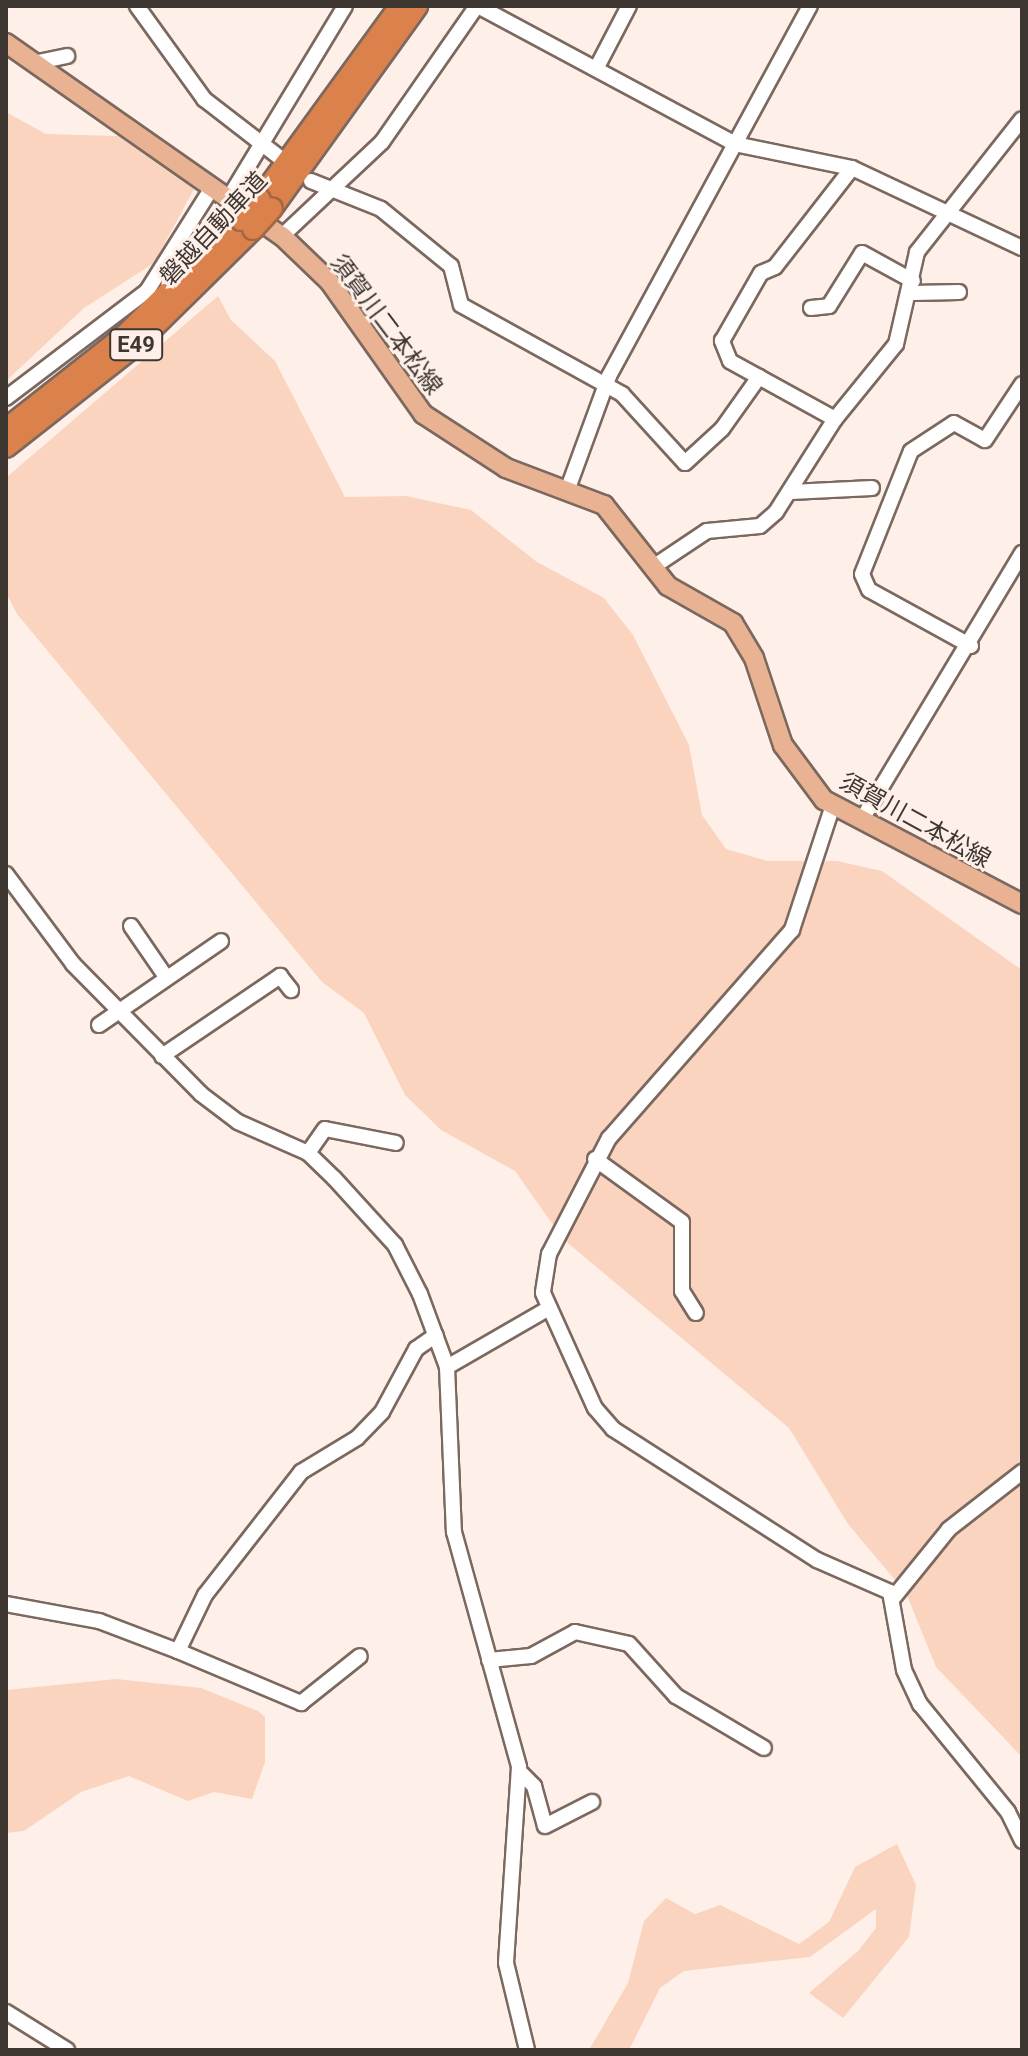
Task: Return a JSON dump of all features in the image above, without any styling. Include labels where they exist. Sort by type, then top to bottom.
[{"type":"highway","name":"磐越自動車道","points":[[266,203],[400,6]]},
{"type":"highway","name":"磐越自動車道","points":[[6,447],[133,347],[266,203],[417,6]]},
{"type":"highway","name":"磐越自動車道","points":[[6,429],[123,337],[247,224]]},
{"type":"main road","name":"須賀川二本松線","points":[[6,43],[230,196],[282,236],[329,281],[423,414],[497,463],[610,510],[653,567],[682,597],[738,630],[783,745],[833,805],[864,816],[1022,904]]},
{"type":"street","points":[[137,6],[204,99],[263,139],[279,157]]},
{"type":"street","points":[[230,196],[345,6]]},
{"type":"street","points":[[282,236],[382,142],[478,6],[735,144],[852,168],[1022,248]]},
{"type":"street","points":[[596,69],[629,6]]},
{"type":"street","points":[[567,491],[608,386],[810,6]]},
{"type":"street","points":[[34,63],[67,56]]},
{"type":"street","points":[[653,567],[707,531],[766,522],[791,492],[835,419],[896,344],[913,287],[917,252],[953,213],[1022,119]]},
{"type":"street","points":[[835,419],[730,361],[722,341],[761,273],[775,267],[852,168]]},
{"type":"street","points":[[311,181],[330,192],[381,209],[451,266],[461,305],[608,386],[690,464],[759,377]]},
{"type":"street","points":[[6,398],[147,291],[213,186]]},
{"type":"street","points":[[811,308],[829,306],[862,253],[913,287],[959,292]]},
{"type":"street","points":[[971,646],[869,590],[862,574],[911,451],[954,423],[985,440],[1022,384]]},
{"type":"street","points":[[791,492],[872,488]]},
{"type":"street","points":[[864,816],[971,646],[1022,553]]},
{"type":"street","points":[[833,805],[808,896],[785,941],[595,1159],[544,1267],[549,1308],[595,1408],[613,1429],[817,1560],[894,1597]]},
{"type":"street","points":[[9,884],[117,1011],[228,1116],[308,1153],[395,1245],[436,1335],[447,1367],[454,1532],[520,1772],[506,1963],[527,2050]]},
{"type":"street","points":[[131,926],[166,977]]},
{"type":"street","points":[[99,1025],[221,941]]},
{"type":"street","points":[[162,1056],[280,976],[291,990]]},
{"type":"street","points":[[308,1153],[325,1129],[396,1143]]},
{"type":"street","points":[[595,1159],[682,1222],[682,1291],[696,1313]]},
{"type":"street","points":[[447,1367],[549,1308]]},
{"type":"street","points":[[178,1651],[205,1595],[301,1472],[357,1438],[382,1412],[416,1349],[436,1335]]},
{"type":"street","points":[[1022,1472],[949,1529],[894,1597],[904,1670],[920,1704],[1008,1812],[1022,1841]]},
{"type":"street","points":[[6,1604],[99,1621],[301,1703],[360,1656]]},
{"type":"street","points":[[489,1660],[531,1656],[575,1632],[629,1644],[676,1696],[764,1748]]},
{"type":"street","points":[[520,1772],[534,1786],[545,1826],[592,1802]]},
{"type":"street","points":[[6,2012],[67,2050]]},
{"type":"shaded area","points":[[6,112],[46,134],[118,136],[194,189],[154,263],[84,308],[6,381]]},
{"type":"shaded area","points":[[218,296],[231,320],[275,361],[345,497],[406,496],[471,510],[537,562],[604,598],[633,635],[689,745],[702,815],[726,849],[767,861],[837,861],[882,871],[1022,970],[1022,1757],[936,1667],[906,1593],[848,1524],[789,1428],[563,1239],[515,1171],[441,1130],[405,1095],[364,1013],[322,982],[17,614],[6,593],[8,476]]},
{"type":"shaded area","points":[[116,1679],[201,1688],[258,1711],[265,1717],[265,1762],[252,1799],[214,1792],[188,1801],[129,1776],[81,1792],[24,1831],[6,1833],[6,1690]]},
{"type":"shaded area","points":[[897,1844],[916,1885],[909,1937],[843,2018],[809,1993],[858,1951],[876,1928],[876,1909],[810,1957],[684,1971],[660,1988],[629,2050],[589,2050],[628,1983],[644,1921],[666,1898],[695,1914],[720,1905],[799,1944],[829,1922],[855,1867]]}]
